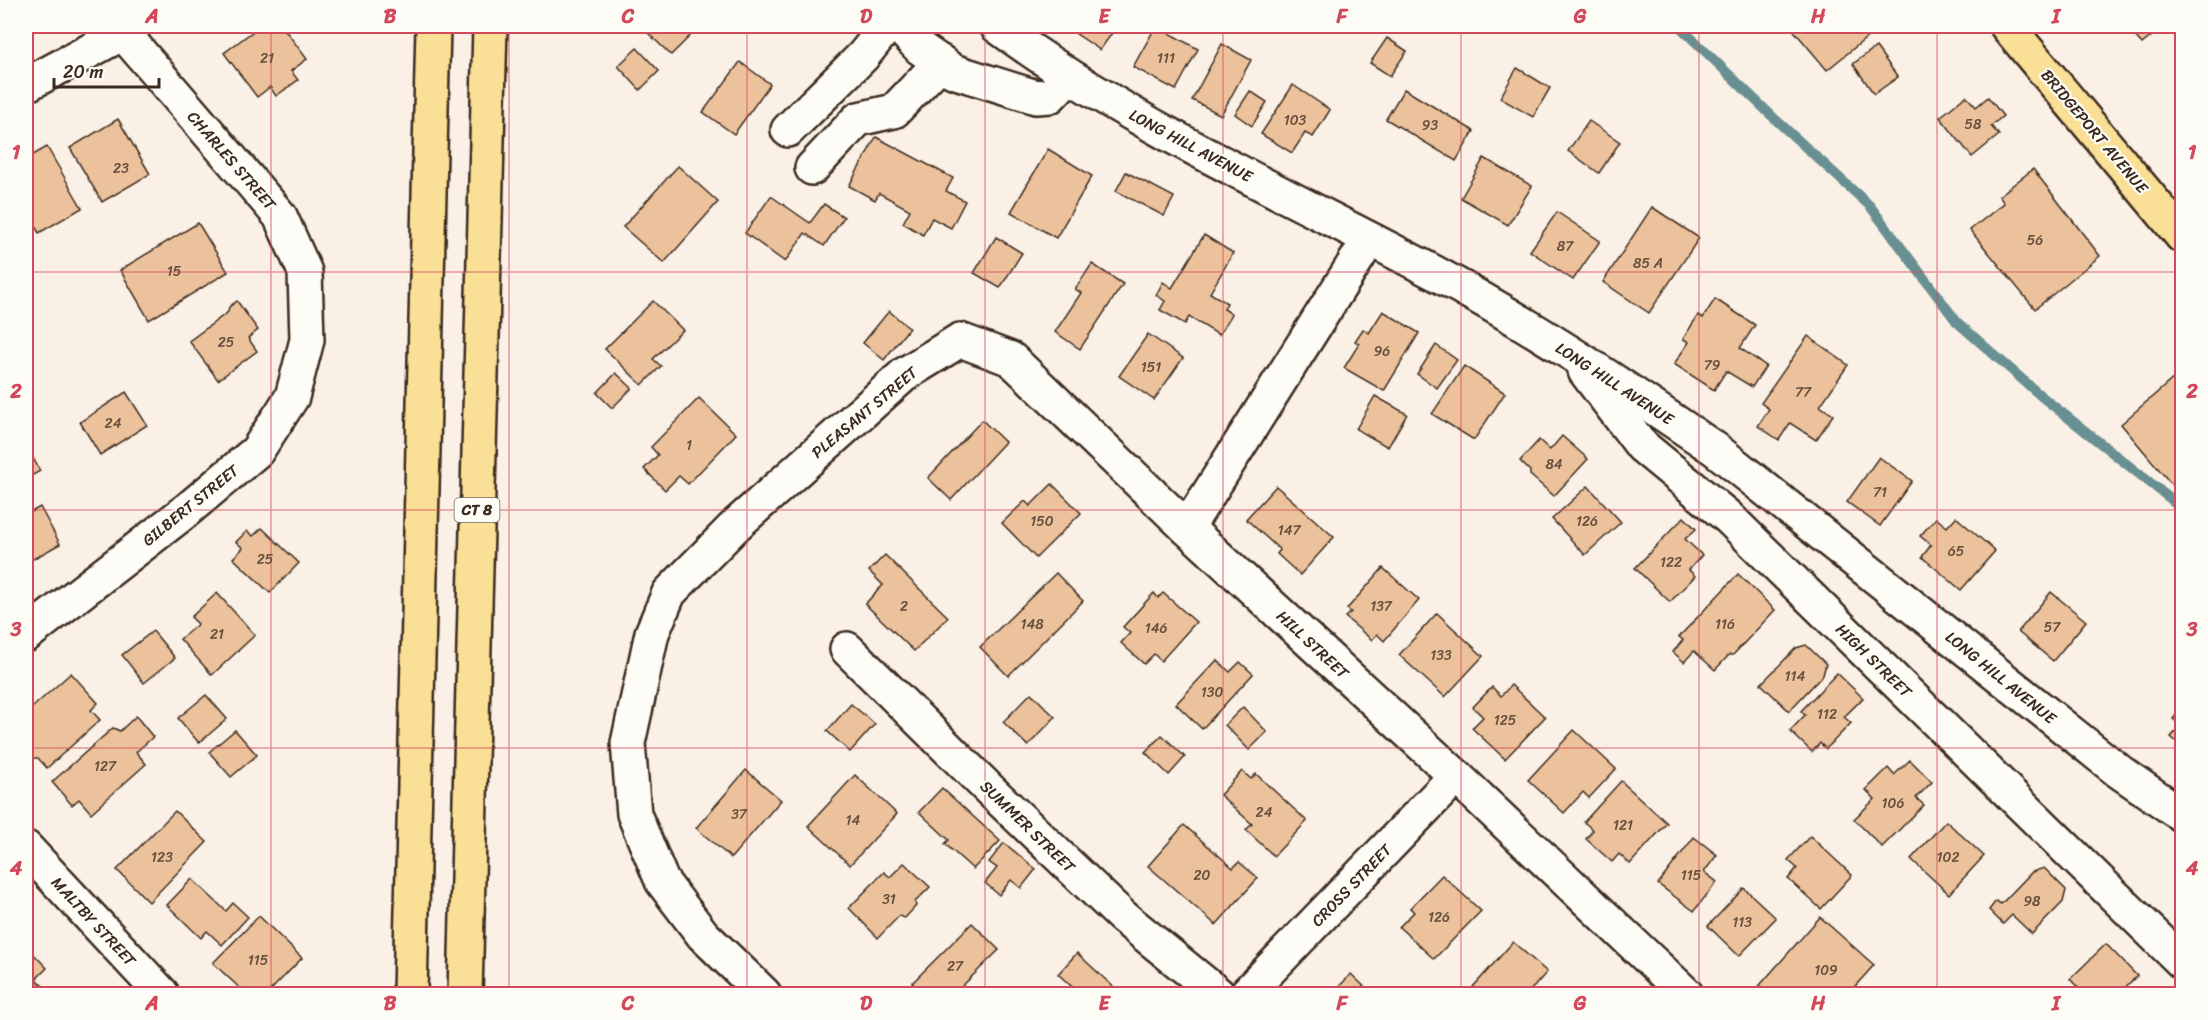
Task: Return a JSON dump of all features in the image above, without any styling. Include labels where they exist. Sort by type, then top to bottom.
[{"type":"main road","points":[[410,994],[433,26]]},
{"type":"main road","name":"CT 8","points":[[465,994],[489,26]]},
{"type":"main road","name":"BRIDGEPORT AVENUE","points":[[2007,26],[2179,224]]},
{"type":"street","points":[[788,130],[863,57],[887,26]]},
{"type":"street","points":[[898,26],[920,48],[953,71],[1036,97],[1050,96],[1069,76]]},
{"type":"street","name":"LONG HILL AVENUE","points":[[997,26],[1069,76],[1147,123],[1494,306],[1572,353],[1715,449],[2120,772],[2182,815]]},
{"type":"street","points":[[26,85],[128,29]]},
{"type":"street","name":"CHARLES STREET","points":[[128,29],[280,216],[305,272],[307,340]]},
{"type":"street","points":[[812,168],[858,119],[894,111],[941,62]]},
{"type":"street","points":[[1188,528],[1369,240]]},
{"type":"street","name":"GILBERT STREET","points":[[26,634],[187,510],[257,451],[292,397],[307,340]]},
{"type":"street","name":"PLEASANT STREET","points":[[764,994],[704,935],[662,881],[634,814],[628,743],[652,633],[669,592],[736,524],[905,374],[960,340],[1011,359],[1188,528]]},
{"type":"street","name":"HIGH STREET","points":[[1572,353],[1642,446],[1728,517],[2182,962]]},
{"type":"street","name":"HILL STREET","points":[[1188,528],[1456,776],[1686,994]]},
{"type":"street","name":"SUMMER STREET","points":[[847,649],[1122,916],[1218,994]]},
{"type":"street","name":"CROSS STREET","points":[[1246,994],[1456,776]]},
{"type":"street","name":"MALTBY STREET","points":[[26,848],[162,994]]},
{"type":"building","points":[[260,26],[282,26],[307,59],[291,71],[298,80],[276,96],[270,87],[257,97],[224,53]]},
{"type":"building","points":[[654,26],[700,26],[671,55],[647,32]]},
{"type":"building","points":[[1071,26],[1117,26],[1100,50],[1069,29]]},
{"type":"building","points":[[1156,26],[1198,49],[1176,90],[1133,67]]},
{"type":"building","points":[[1790,26],[1881,26],[1827,70]]},
{"type":"building","points":[[2126,26],[2164,26],[2142,44]]},
{"type":"building","points":[[1387,38],[1407,51],[1390,76],[1370,63]]},
{"type":"building","points":[[1222,44],[1251,60],[1221,115],[1192,100]]},
{"type":"building","points":[[1876,47],[1898,77],[1874,94],[1853,64]]},
{"type":"building","points":[[637,48],[659,71],[640,90],[618,66]]},
{"type":"building","points":[[740,62],[770,84],[734,134],[703,112]]},
{"type":"building","points":[[1517,68],[1550,88],[1533,117],[1500,98]]},
{"type":"building","points":[[1293,85],[1330,110],[1313,137],[1305,133],[1292,153],[1261,134]]},
{"type":"building","points":[[1404,89],[1474,131],[1456,161],[1386,119]]},
{"type":"building","points":[[1250,91],[1267,102],[1252,126],[1235,114]]},
{"type":"building","points":[[1966,96],[1976,107],[1988,97],[2003,116],[1991,126],[1999,135],[1972,157],[1940,117]]},
{"type":"building","points":[[118,119],[150,174],[102,202],[70,148]]},
{"type":"building","points":[[1589,121],[1620,142],[1599,173],[1568,151]]},
{"type":"building","points":[[876,137],[953,178],[946,191],[965,201],[951,228],[932,218],[923,235],[903,223],[910,210],[879,193],[875,200],[849,186]]},
{"type":"building","points":[[47,147],[82,208],[39,233],[26,211],[26,159]]},
{"type":"building","points":[[1048,149],[1092,176],[1056,238],[1011,212]]},
{"type":"building","points":[[1484,158],[1532,186],[1508,225],[1461,198]]},
{"type":"building","points":[[678,166],[718,202],[664,263],[623,227]]},
{"type":"building","points":[[2033,169],[2100,256],[2035,309],[1970,230],[2004,203],[1999,196]]},
{"type":"building","points":[[1126,172],[1174,197],[1164,216],[1116,191]]},
{"type":"building","points":[[771,196],[810,223],[824,204],[844,217],[824,246],[805,233],[785,262],[745,233]]},
{"type":"building","points":[[1652,207],[1699,238],[1649,313],[1603,282]]},
{"type":"building","points":[[1557,212],[1600,241],[1573,280],[1530,251]]},
{"type":"building","points":[[198,223],[228,272],[149,320],[120,270]]},
{"type":"building","points":[[1204,235],[1233,253],[1210,293],[1227,303],[1224,309],[1232,314],[1219,335],[1189,317],[1185,324],[1160,310],[1165,301],[1156,295],[1163,282],[1172,288]]},
{"type":"building","points":[[996,237],[1022,253],[1000,288],[974,273]]},
{"type":"building","points":[[1092,264],[1123,284],[1080,349],[1055,332],[1081,293],[1075,289]]},
{"type":"building","points":[[1715,299],[1755,325],[1740,348],[1766,366],[1752,387],[1726,371],[1714,390],[1674,364],[1689,342],[1683,339],[1698,315],[1703,318]]},
{"type":"building","points":[[237,301],[258,330],[248,338],[257,351],[218,380],[189,341],[228,312],[229,307]]},
{"type":"building","points":[[653,301],[683,330],[653,359],[661,366],[642,385],[605,349]]},
{"type":"building","points":[[889,311],[909,328],[884,360],[863,343]]},
{"type":"building","points":[[1383,311],[1419,333],[1384,391],[1344,368],[1359,344],[1355,341],[1363,329],[1369,333]]},
{"type":"building","points":[[1148,334],[1183,358],[1154,400],[1119,376]]},
{"type":"building","points":[[1808,336],[1848,365],[1820,406],[1833,415],[1816,440],[1790,423],[1779,440],[1758,426],[1769,409],[1761,403]]},
{"type":"building","points":[[1436,345],[1457,360],[1437,388],[1417,374]]},
{"type":"building","points":[[1464,366],[1505,393],[1474,440],[1432,414]]},
{"type":"building","points":[[2182,371],[2182,476],[2172,485],[2121,424]]},
{"type":"building","points":[[616,373],[632,388],[612,408],[597,393]]},
{"type":"building","points":[[126,392],[147,425],[100,455],[80,422]]},
{"type":"building","points":[[1375,396],[1407,414],[1388,447],[1356,429]]},
{"type":"building","points":[[699,398],[736,434],[688,484],[679,476],[665,490],[644,469],[658,455],[651,447]]},
{"type":"building","points":[[982,420],[1005,442],[951,500],[928,478]]},
{"type":"building","points":[[1562,436],[1588,459],[1554,496],[1530,475],[1530,471],[1520,461],[1539,440],[1550,450]]},
{"type":"building","points":[[26,445],[40,471],[26,479]]},
{"type":"building","points":[[1879,457],[1912,481],[1880,526],[1847,502]]},
{"type":"building","points":[[1052,484],[1081,513],[1036,558],[1002,523],[1025,501],[1030,506]]},
{"type":"building","points":[[1276,486],[1334,537],[1300,575],[1277,554],[1280,550],[1246,519]]},
{"type":"building","points":[[1588,486],[1621,522],[1585,555],[1552,519]]},
{"type":"building","points":[[40,507],[60,544],[26,563],[26,515]]},
{"type":"building","points":[[1684,517],[1696,529],[1685,539],[1702,555],[1689,570],[1695,576],[1670,602],[1635,568]]},
{"type":"building","points":[[1956,517],[1995,551],[1961,590],[1922,557],[1931,545],[1920,536],[1936,518],[1947,527]]},
{"type":"building","points":[[262,528],[299,563],[270,593],[233,558],[243,548],[236,542],[247,531],[253,536]]},
{"type":"building","points":[[885,555],[948,617],[914,651],[865,604],[883,585],[869,571]]},
{"type":"building","points":[[1383,568],[1419,600],[1384,641],[1377,634],[1372,640],[1345,617],[1351,612],[1347,609]]},
{"type":"building","points":[[1056,573],[1083,601],[1008,676],[980,647]]},
{"type":"building","points":[[1738,574],[1775,610],[1733,655],[1729,655],[1715,670],[1694,651],[1684,662],[1673,652],[1683,640],[1679,637]]},
{"type":"building","points":[[2051,592],[2086,621],[2053,661],[2018,632]]},
{"type":"building","points":[[217,593],[255,635],[212,675],[180,639],[198,624],[191,617]]},
{"type":"building","points":[[1154,593],[1158,598],[1163,593],[1196,622],[1161,661],[1154,654],[1144,664],[1121,643],[1130,633],[1123,627]]},
{"type":"building","points":[[1437,613],[1483,656],[1445,697],[1399,655]]},
{"type":"building","points":[[153,631],[175,658],[144,683],[122,655]]},
{"type":"building","points":[[1806,645],[1826,664],[1823,675],[1789,711],[1761,684],[1796,648]]},
{"type":"building","points":[[1217,660],[1230,672],[1240,662],[1253,674],[1202,729],[1176,704]]},
{"type":"building","points":[[71,673],[98,703],[91,710],[100,720],[47,768],[38,758],[32,758],[26,751],[26,733],[31,729],[26,723],[26,713]]},
{"type":"building","points":[[1837,673],[1863,698],[1844,717],[1851,723],[1826,749],[1820,743],[1812,752],[1790,731],[1805,715],[1801,711]]},
{"type":"building","points":[[1511,685],[1545,717],[1505,759],[1472,728],[1483,717],[1473,707],[1492,687],[1501,696]]},
{"type":"building","points":[[1031,693],[1055,717],[1028,746],[1003,722]]},
{"type":"building","points":[[206,695],[227,719],[199,743],[178,718]]},
{"type":"building","points":[[851,704],[875,724],[850,752],[827,731]]},
{"type":"building","points":[[1243,707],[1267,732],[1249,750],[1225,725]]},
{"type":"building","points":[[2182,708],[2182,747],[2171,737],[2181,726],[2173,719]]},
{"type":"building","points":[[136,716],[153,737],[136,752],[146,764],[91,813],[79,799],[72,805],[52,782],[113,728],[120,731]]},
{"type":"building","points":[[235,730],[257,755],[231,777],[209,752]]},
{"type":"building","points":[[1574,730],[1616,769],[1589,798],[1583,792],[1564,813],[1528,780]]},
{"type":"building","points":[[1162,735],[1185,757],[1169,775],[1145,752]]},
{"type":"building","points":[[1910,760],[1932,782],[1916,798],[1924,805],[1882,847],[1854,819],[1875,799],[1866,790],[1888,768],[1894,775]]},
{"type":"building","points":[[746,770],[781,800],[731,858],[696,828]]},
{"type":"building","points":[[1242,771],[1251,779],[1256,774],[1307,821],[1274,856],[1246,830],[1252,824],[1220,795]]},
{"type":"building","points":[[855,775],[897,814],[850,865],[808,826]]},
{"type":"building","points":[[1621,781],[1667,823],[1630,864],[1619,854],[1612,862],[1586,839],[1593,830],[1584,822]]},
{"type":"building","points":[[942,788],[1000,841],[973,869],[945,844],[949,840],[919,812]]},
{"type":"building","points":[[175,811],[207,842],[149,902],[117,870]]},
{"type":"building","points":[[1946,821],[1984,856],[1949,894],[1911,859]]},
{"type":"building","points":[[1184,825],[1233,868],[1239,862],[1258,878],[1216,925],[1148,866]]},
{"type":"building","points":[[1810,836],[1852,875],[1821,909],[1788,879],[1797,868],[1788,860]]},
{"type":"building","points":[[1694,837],[1717,855],[1704,872],[1717,882],[1694,911],[1658,884]]},
{"type":"building","points":[[1004,843],[1036,869],[1021,888],[1011,880],[999,895],[985,883],[997,868],[989,862]]},
{"type":"building","points":[[904,863],[930,887],[915,902],[916,906],[905,918],[899,916],[878,938],[849,908],[884,872],[890,877]]},
{"type":"building","points":[[2044,868],[2066,890],[2063,902],[2032,934],[2012,915],[2003,924],[1989,910],[1996,901],[2001,904],[2032,872]]},
{"type":"building","points":[[1442,875],[1481,911],[1434,959],[1399,927],[1414,912],[1410,908]]},
{"type":"building","points":[[192,879],[226,911],[233,903],[248,917],[222,945],[207,931],[201,938],[167,905]]},
{"type":"building","points":[[1744,888],[1776,918],[1739,956],[1708,926]]},
{"type":"building","points":[[259,916],[302,958],[267,994],[246,994],[213,963]]},
{"type":"building","points":[[1820,917],[1874,965],[1848,994],[1753,993]]},
{"type":"building","points":[[972,923],[999,950],[954,994],[923,994],[912,983]]},
{"type":"building","points":[[1513,942],[1547,972],[1527,994],[1492,994],[1490,992],[1481,994],[1473,987]]},
{"type":"building","points":[[2106,944],[2137,976],[2118,994],[2084,994],[2070,979]]},
{"type":"building","points":[[26,946],[47,968],[36,979],[44,987],[37,994],[26,994]]},
{"type":"building","points":[[1077,953],[1121,994],[1080,994],[1058,974]]},
{"type":"building","points":[[1351,974],[1372,994],[1332,994]]},
{"type":"building","points":[[2167,989],[2173,994],[2161,994]]},
{"type":"waterway","points":[[1679,26],[1776,120],[1870,206],[1957,322],[2041,396],[2182,508]]}]
